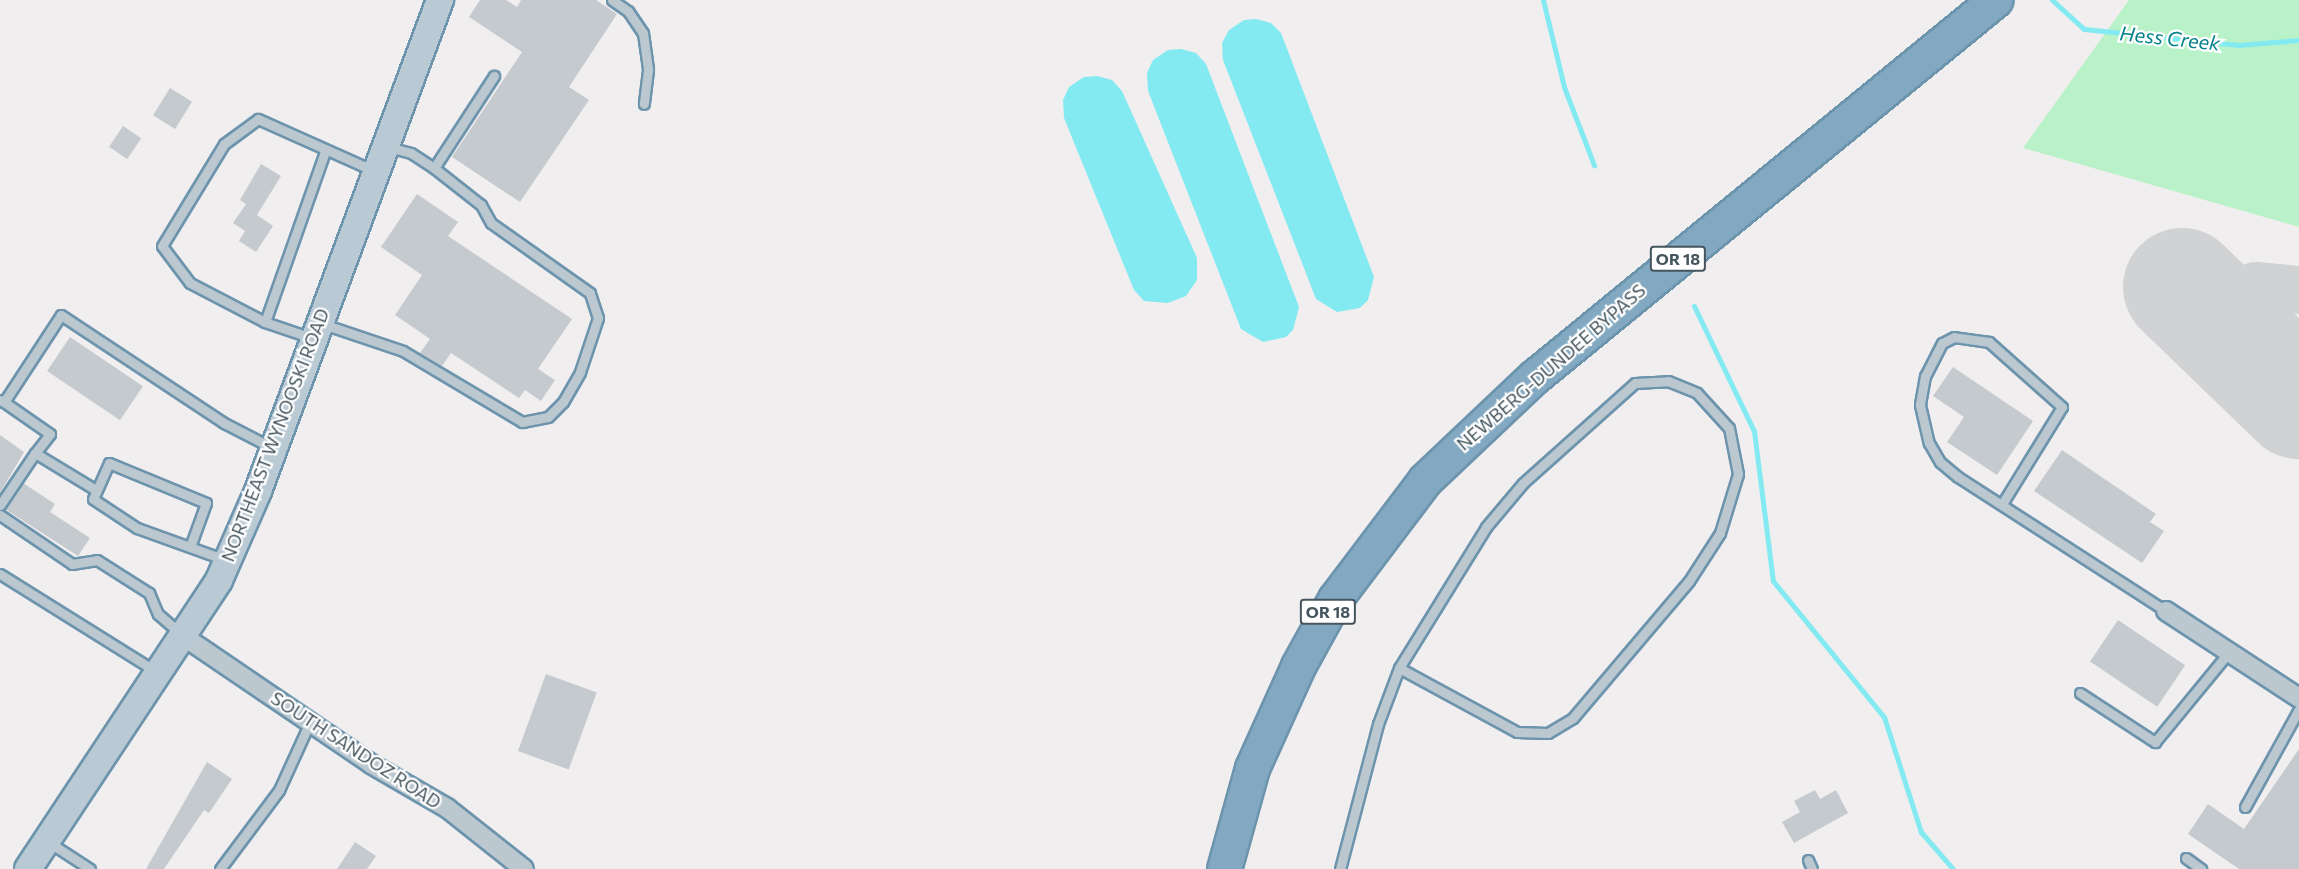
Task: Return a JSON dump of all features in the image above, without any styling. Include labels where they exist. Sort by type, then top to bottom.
[{"type":"highway","name":"NEWBERG-DUNDEE BYPASS","points":[[1224,869],[1252,768],[1298,666],[1335,599],[1425,480],[1534,377],[1995,0]]},
{"type":"main road","name":"NORTHEAST WYNOOSKI ROAD","points":[[28,869],[159,673],[228,561],[273,448],[440,0]]},
{"type":"street","points":[[2166,611],[2299,698]]},
{"type":"street","name":"SOUTH SANDOZ ROAD","points":[[183,636],[310,722],[447,808],[523,869]]},
{"type":"lane","points":[[612,0],[628,11],[643,33],[648,70],[644,104]]},
{"type":"lane","points":[[435,168],[494,76]]},
{"type":"lane","points":[[376,172],[325,152],[258,119],[224,144],[162,246],[190,283],[265,322],[316,330],[403,351],[522,422],[548,417],[563,402],[580,372],[598,318],[596,304],[590,293],[490,223],[481,205],[435,168],[411,153],[386,146]]},
{"type":"lane","points":[[265,322],[325,152]]},
{"type":"lane","points":[[0,505],[50,434],[2,401],[62,315],[224,423],[273,448]]},
{"type":"lane","points":[[2002,504],[2062,407],[1989,342],[1954,337],[1942,344],[1925,376],[1920,405],[1929,443],[1940,462],[2002,504],[2166,611]]},
{"type":"lane","points":[[1340,869],[1378,724],[1400,668],[1486,527],[1523,483],[1635,383],[1668,381],[1696,393],[1729,428],[1738,474],[1720,533],[1689,581],[1573,718],[1548,733],[1517,732],[1400,668]]},
{"type":"lane","points":[[35,453],[96,490]]},
{"type":"lane","points":[[190,547],[206,503],[108,463],[93,499],[137,528],[228,561]]},
{"type":"lane","points":[[0,515],[72,564],[97,561],[149,593],[158,614],[183,636]]},
{"type":"lane","points":[[0,573],[159,673]]},
{"type":"lane","points":[[2080,693],[2155,742],[2229,652]]},
{"type":"lane","points":[[2245,807],[2299,709]]},
{"type":"lane","points":[[220,869],[279,790],[310,722]]},
{"type":"lane","points":[[47,841],[90,869]]},
{"type":"lane","points":[[2186,858],[2201,869]]},
{"type":"green space","points":[[2129,0],[2299,0],[2299,227],[2023,148]]},
{"type":"water","points":[[1256,19],[1271,23],[1281,33],[1374,277],[1368,300],[1360,308],[1337,312],[1316,299],[1223,60],[1222,43],[1229,30],[1244,20]]},
{"type":"water","points":[[1181,49],[1196,53],[1206,64],[1299,307],[1293,330],[1286,337],[1263,342],[1241,329],[1148,91],[1147,73],[1153,60],[1168,50]]},
{"type":"water","points":[[1097,76],[1112,80],[1122,91],[1197,258],[1197,280],[1186,296],[1168,303],[1144,301],[1134,290],[1064,118],[1063,100],[1069,87],[1084,77]]},
{"type":"building","points":[[480,0],[506,0],[517,7],[521,0],[596,0],[617,14],[569,87],[589,100],[520,202],[452,157],[522,52],[469,17]]},
{"type":"building","points":[[170,88],[192,102],[175,129],[153,115]]},
{"type":"building","points":[[123,126],[141,138],[127,159],[109,147]]},
{"type":"building","points":[[261,164],[281,176],[257,215],[273,226],[256,252],[239,241],[245,231],[233,223],[246,204],[240,200]]},
{"type":"building","points":[[417,194],[458,222],[448,236],[572,319],[538,369],[555,380],[541,401],[525,390],[519,398],[451,353],[442,366],[420,353],[430,339],[395,315],[422,275],[381,247]]},
{"type":"building","points":[[70,337],[143,386],[120,420],[47,371]]},
{"type":"building","points":[[1953,367],[2033,421],[1997,475],[1947,442],[1964,417],[1933,396]]},
{"type":"building","points":[[0,435],[24,452],[0,493]]},
{"type":"building","points":[[2062,450],[2156,514],[2150,522],[2164,531],[2142,563],[2034,491]]},
{"type":"building","points":[[23,483],[55,504],[50,512],[90,538],[78,556],[5,509]]},
{"type":"building","points":[[2118,620],[2185,665],[2157,707],[2090,661]]},
{"type":"building","points":[[546,674],[597,692],[569,770],[518,751]]},
{"type":"building","points":[[2299,749],[2299,869],[2239,869],[2188,834],[2208,804],[2244,829]]},
{"type":"building","points":[[207,762],[232,779],[209,813],[204,810],[164,869],[146,869]]},
{"type":"building","points":[[1815,790],[1820,799],[1836,790],[1848,813],[1794,843],[1782,822],[1800,812],[1794,801]]},
{"type":"building","points":[[355,842],[376,856],[367,869],[337,869]]},
{"type":"waterway","points":[[1543,0],[1564,87],[1594,165]]},
{"type":"waterway","name":"Hess Creek","points":[[2052,0],[2084,29],[2238,45],[2299,40]]},
{"type":"waterway","points":[[1694,306],[1754,431],[1773,581],[1884,717],[1921,832],[1953,869]]},
{"type":"taxiway","points":[[2234,338],[2228,318],[2233,297],[2256,286],[2299,290]]},
{"type":"runway","points":[[2182,287],[2299,400]]}]
